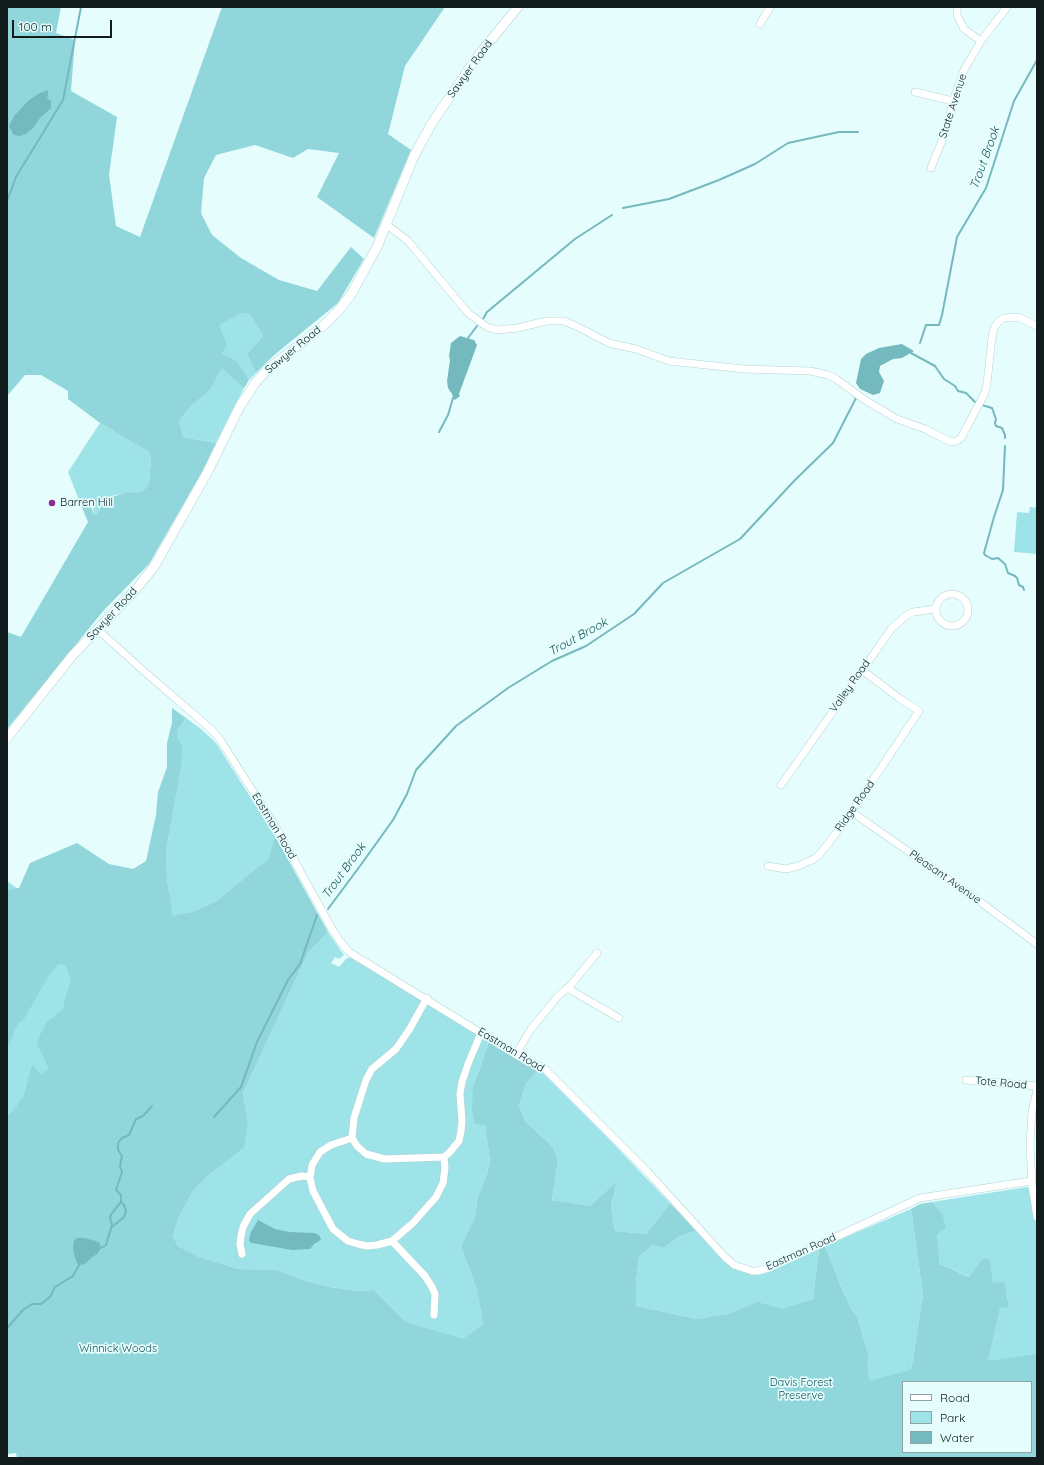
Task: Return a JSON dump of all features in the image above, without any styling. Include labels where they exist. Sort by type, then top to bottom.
[{"type":"street","name":"Sawyer Road","points":[[7,738],[72,656],[137,588],[154,567],[207,473],[240,406],[256,382],[270,367],[326,324],[339,310],[360,281],[387,225],[414,156],[432,124],[477,57],[518,7]]},
{"type":"street","points":[[760,24],[770,7]]},
{"type":"street","points":[[957,7],[957,15],[964,29],[981,41]]},
{"type":"street","name":"State Avenue","points":[[931,168],[946,128],[964,70],[981,41],[1008,7]]},
{"type":"street","points":[[915,92],[953,102]]},
{"type":"street","points":[[387,225],[408,241],[468,313],[487,327],[497,330],[518,328],[546,321],[564,321],[609,343],[636,349],[670,361],[737,368],[810,371],[828,375],[865,400],[897,418],[925,428],[951,442],[957,441],[961,438],[985,392],[992,338],[994,328],[998,322],[1004,318],[1018,317],[1037,326]]},
{"type":"street","points":[[949,593],[960,596],[965,600],[968,606],[967,614],[963,621],[958,625],[951,626],[941,622],[937,618],[935,609],[936,604],[943,595],[949,593]]},
{"type":"street","name":"Valley Road","points":[[781,785],[892,628],[907,615],[913,612],[935,609]]},
{"type":"street","name":"Eastman Road","points":[[97,629],[212,730],[221,741],[278,831],[332,928],[349,952],[427,998],[528,1062],[543,1067],[647,1171],[724,1256],[734,1265],[746,1270],[758,1271],[779,1263],[920,1198],[1032,1181]]},
{"type":"street","name":"Ridge Road","points":[[768,866],[786,868],[803,865],[814,859],[824,850],[852,812],[919,711],[888,691],[862,670]]},
{"type":"street","name":"Pleasant Avenue","points":[[852,812],[975,898],[1037,944]]},
{"type":"street","points":[[516,1054],[531,1029],[558,996],[567,988],[597,953]]},
{"type":"street","points":[[567,988],[619,1018]]},
{"type":"street","points":[[427,998],[409,1030],[396,1049],[372,1069],[366,1080],[354,1118],[352,1138],[357,1146],[366,1154],[385,1159],[444,1157],[449,1153],[459,1141],[462,1121],[460,1094],[462,1082],[481,1033]]},
{"type":"street","name":"Tote Road","points":[[966,1080],[1037,1086]]},
{"type":"street","points":[[1037,1090],[1030,1128],[1032,1181],[1037,1216]]},
{"type":"street","points":[[352,1138],[331,1145],[320,1152],[312,1165],[310,1177],[313,1191],[333,1228],[348,1241],[367,1246],[392,1241],[401,1234],[436,1197],[443,1183],[445,1168],[444,1157]]},
{"type":"street","points":[[242,1254],[240,1244],[241,1236],[243,1227],[250,1214],[289,1179],[302,1176],[310,1177]]},
{"type":"street","points":[[392,1241],[420,1271],[432,1287],[435,1294],[434,1315]]},
{"type":"green space","points":[[7,7],[61,7],[56,33],[75,40],[71,91],[117,117],[109,175],[116,226],[140,237],[222,7],[445,7],[405,66],[388,134],[411,150],[374,238],[317,197],[339,153],[308,149],[293,158],[255,145],[216,155],[204,178],[201,213],[212,235],[241,258],[279,280],[317,291],[351,247],[364,259],[338,303],[273,356],[256,373],[247,354],[263,336],[251,316],[246,313],[240,314],[219,325],[227,345],[222,353],[237,361],[249,380],[244,388],[222,369],[209,391],[192,405],[179,421],[183,437],[216,443],[202,472],[149,564],[104,610],[7,729],[7,632],[21,637],[88,522],[79,500],[84,497],[88,499],[94,515],[97,515],[108,498],[125,493],[141,492],[149,483],[151,458],[149,452],[100,423],[68,399],[68,391],[41,375],[25,375],[7,396]]},
{"type":"green space","points":[[246,313],[251,316],[263,336],[247,354],[256,373],[249,380],[237,361],[222,353],[218,325],[240,314]]},
{"type":"green space","points":[[222,369],[244,388],[216,443],[183,437],[179,421],[192,405],[209,391]]},
{"type":"green space","points":[[100,423],[149,452],[151,458],[149,483],[146,488],[141,492],[114,495],[97,515],[94,515],[93,509],[84,497],[79,500],[68,472]]},
{"type":"green space","points":[[1030,507],[1037,508],[1037,554],[1014,552],[1017,512],[1029,513]]},
{"type":"green space","points":[[172,708],[186,718],[177,731],[177,739],[182,745],[181,769],[166,851],[167,880],[173,916],[192,912],[215,902],[269,859],[275,836],[328,932],[308,953],[243,1093],[248,1122],[244,1147],[211,1173],[193,1191],[178,1219],[173,1236],[178,1246],[197,1256],[238,1269],[277,1270],[303,1280],[330,1287],[357,1291],[374,1290],[406,1322],[463,1339],[483,1324],[477,1290],[461,1246],[475,1217],[478,1196],[487,1174],[490,1161],[485,1125],[475,1124],[472,1109],[473,1087],[490,1038],[539,1069],[526,1084],[519,1105],[525,1121],[553,1147],[558,1160],[552,1200],[590,1206],[617,1182],[611,1206],[615,1231],[646,1234],[670,1203],[696,1231],[680,1236],[664,1248],[652,1245],[639,1257],[636,1282],[636,1306],[697,1319],[727,1314],[757,1302],[782,1309],[813,1299],[819,1249],[825,1246],[850,1308],[857,1316],[868,1353],[869,1381],[911,1370],[923,1295],[911,1209],[920,1204],[932,1202],[942,1213],[946,1228],[937,1234],[940,1264],[969,1277],[982,1259],[989,1259],[993,1283],[1005,1282],[1009,1307],[1000,1308],[988,1361],[1037,1354],[1037,1458],[17,1458],[16,1453],[7,1454],[7,1116],[14,1110],[24,1095],[32,1065],[41,1074],[49,1069],[37,1043],[47,1022],[63,1009],[71,980],[66,965],[59,964],[51,972],[24,1019],[18,1023],[7,1049],[7,890],[19,888],[30,863],[77,843],[109,864],[133,869],[146,861],[156,815],[158,792],[167,767],[167,743],[172,723]]},
{"type":"green space","points":[[186,718],[216,743],[275,836],[270,859],[215,902],[192,912],[180,915],[129,1238],[390,1378],[631,1359],[757,1302],[727,1314],[697,1319],[636,1306],[636,1282],[639,1257],[652,1245],[664,1248],[680,1236],[696,1231],[724,1262],[735,1269],[768,1272],[819,1249],[813,1299],[803,1302],[845,1295],[825,1246],[911,1209],[923,1295],[911,1369],[988,1360],[1000,1307],[1009,1306],[1005,1282],[993,1284],[982,1259],[970,1277],[940,1264],[937,1234],[942,1213],[932,1202],[1027,1187],[1029,1189],[1037,1228],[1037,1458],[27,1458],[7,1431],[7,881],[105,953],[172,914],[167,880],[166,851],[181,769],[177,731]],"holes":[[[846,1300],[850,1308],[857,1316],[868,1353],[869,1378]]]},
{"type":"green space","points":[[328,932],[344,955],[339,959],[335,957],[331,963],[339,967],[347,958],[351,958],[489,1040],[473,1087],[485,1124],[490,1161],[487,1174],[478,1196],[475,1217],[461,1246],[477,1290],[483,1324],[463,1340],[406,1322],[374,1290],[357,1291],[330,1287],[303,1280],[277,1270],[238,1269],[197,1256],[178,1246],[173,1236],[178,1219],[193,1191],[211,1173],[248,1122],[243,1093],[308,953]]},
{"type":"green space","points":[[539,1069],[670,1203],[646,1234],[615,1231],[611,1206],[617,1183],[590,1206],[552,1200],[558,1160],[553,1147],[525,1121],[519,1105],[526,1084]]},
{"type":"water","points":[[48,90],[47,98],[51,101],[51,108],[26,134],[20,136],[14,135],[9,126],[14,116],[29,100]]},
{"type":"water","points":[[460,336],[474,340],[477,345],[459,394],[460,396],[455,400],[448,388],[447,381],[451,343]]},
{"type":"water","points":[[902,344],[914,351],[902,358],[893,359],[880,366],[879,372],[884,381],[880,393],[873,395],[860,389],[856,383],[861,359],[866,354],[879,348]]},
{"type":"water","points":[[258,1220],[275,1229],[289,1232],[314,1233],[319,1235],[321,1240],[314,1244],[310,1249],[292,1250],[252,1243],[249,1241],[250,1234]]},
{"type":"water","points":[[77,1238],[85,1238],[99,1242],[101,1248],[97,1254],[85,1264],[79,1265],[76,1261],[73,1250],[74,1240]]},
{"type":"waterway","points":[[7,201],[16,177],[63,100],[81,7]]},
{"type":"waterway","name":"Trout Brook","points":[[920,343],[926,325],[939,325],[957,237],[986,188],[1014,101],[1037,60]]},
{"type":"waterway","points":[[623,208],[669,199],[719,180],[755,164],[788,143],[839,132],[858,132]]},
{"type":"waterway","points":[[483,319],[487,312],[575,239],[612,215]]},
{"type":"waterway","points":[[468,338],[477,326]]},
{"type":"waterway","points":[[911,353],[935,366],[944,379],[955,386],[958,391],[966,393],[975,402]]},
{"type":"waterway","points":[[439,432],[448,415],[453,398]]},
{"type":"waterway","name":"Trout Brook","points":[[328,909],[393,820],[407,794],[416,770],[456,726],[508,688],[552,661],[586,646],[634,614],[663,583],[740,539],[795,480],[833,443],[856,398]]},
{"type":"waterway","points":[[982,405],[992,408],[996,419],[996,426],[1002,428],[1005,438]]},
{"type":"waterway","points":[[1005,446],[1003,490],[984,553],[992,559],[998,558],[1005,564],[1008,573],[1017,578],[1019,585],[1023,587],[1024,590]]},
{"type":"waterway","name":"Trout Brook","points":[[214,1117],[241,1087],[257,1042],[288,980],[300,964],[317,915]]},
{"type":"waterway","points":[[101,1248],[106,1245],[112,1225],[110,1217],[121,1202],[121,1195],[116,1190],[122,1172],[120,1166],[122,1156],[118,1150],[118,1143],[122,1138],[129,1135],[136,1119],[143,1116],[152,1106]]},
{"type":"waterway","points":[[112,1227],[124,1217],[126,1211],[121,1202]]},
{"type":"waterway","points":[[7,1328],[23,1310],[32,1304],[41,1304],[50,1297],[55,1287],[73,1276],[79,1265]]},
{"type":"place","name":"Barren Hill","points":[[52,503]]},
{"type":"park label","name":"Winnick Woods","points":[[118,1349]]},
{"type":"park label","name":"Davis Forest Preserve","points":[[801,1389]]}]
